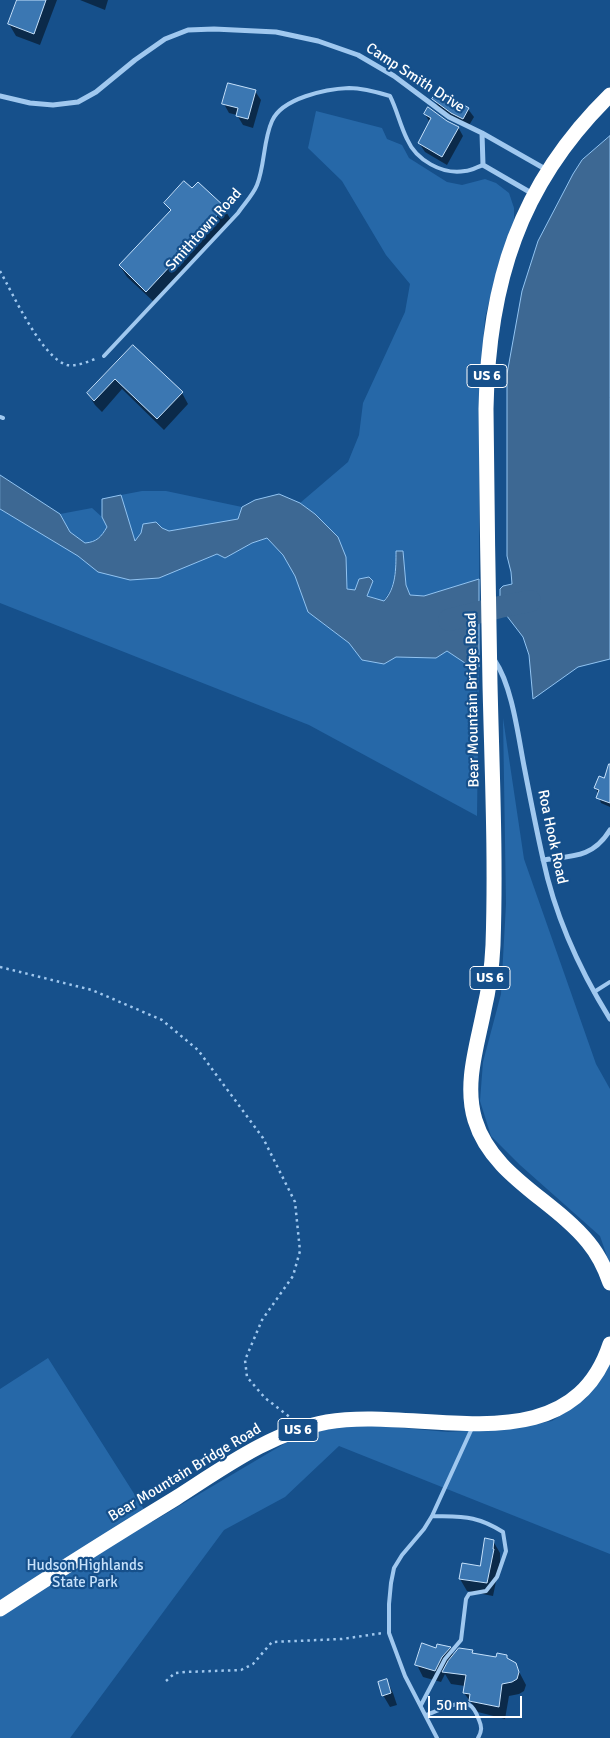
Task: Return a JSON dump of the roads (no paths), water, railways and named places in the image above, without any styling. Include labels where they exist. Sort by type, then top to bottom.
[{"type":"highway","name":"Bear Mountain Bridge Road","points":[[610,95],[580,125],[547,170],[533,194],[506,266],[498,294],[490,340],[486,409],[493,830],[493,948],[488,991],[472,1067],[471,1093],[473,1113],[483,1138],[493,1154],[520,1181],[569,1222],[588,1241],[600,1259],[610,1283]]},
{"type":"highway","name":"Bear Mountain Bridge Road","points":[[0,1609],[268,1443],[303,1428],[348,1419],[474,1424],[530,1419],[550,1412],[577,1396],[591,1382],[602,1365],[610,1344]]},
{"type":"street","name":"Camp Smith Drive","points":[[0,96],[30,103],[53,105],[78,102],[96,92],[135,60],[165,39],[188,30],[251,30],[296,35],[358,55],[394,76],[449,117],[482,133],[547,170]]},
{"type":"street","points":[[482,133],[483,165],[533,194]]},
{"type":"street","name":"Roa Hook Road","points":[[489,653],[499,666],[518,727],[551,895],[567,939],[610,1019]]},
{"type":"street","points":[[543,860],[581,855],[594,850],[608,838],[610,830]]},
{"type":"lane","name":"Smithtown Road","points":[[104,356],[238,213],[247,201],[257,184],[272,122],[277,113],[293,102],[325,92],[350,88],[371,90],[390,96],[397,109],[407,141],[418,155],[438,167],[451,172],[466,172],[483,165]]},
{"type":"lane","points":[[594,992],[610,982]]},
{"type":"lane","points":[[437,1738],[404,1676],[389,1633],[390,1583],[394,1568],[402,1555],[424,1529],[432,1516],[474,1424]]},
{"type":"lane","points":[[421,1705],[445,1659],[461,1640],[466,1599],[469,1594],[486,1590],[491,1586],[497,1577],[506,1550],[503,1532],[481,1519],[468,1516],[432,1516]]},
{"type":"lane","points":[[426,1715],[458,1704],[467,1704],[475,1711],[482,1726],[478,1738]]},
{"type":"waterway","points":[[449,620],[530,601]]},
{"type":"park label","name":"Hudson Highlands State Park","points":[[85,1574]]}]
